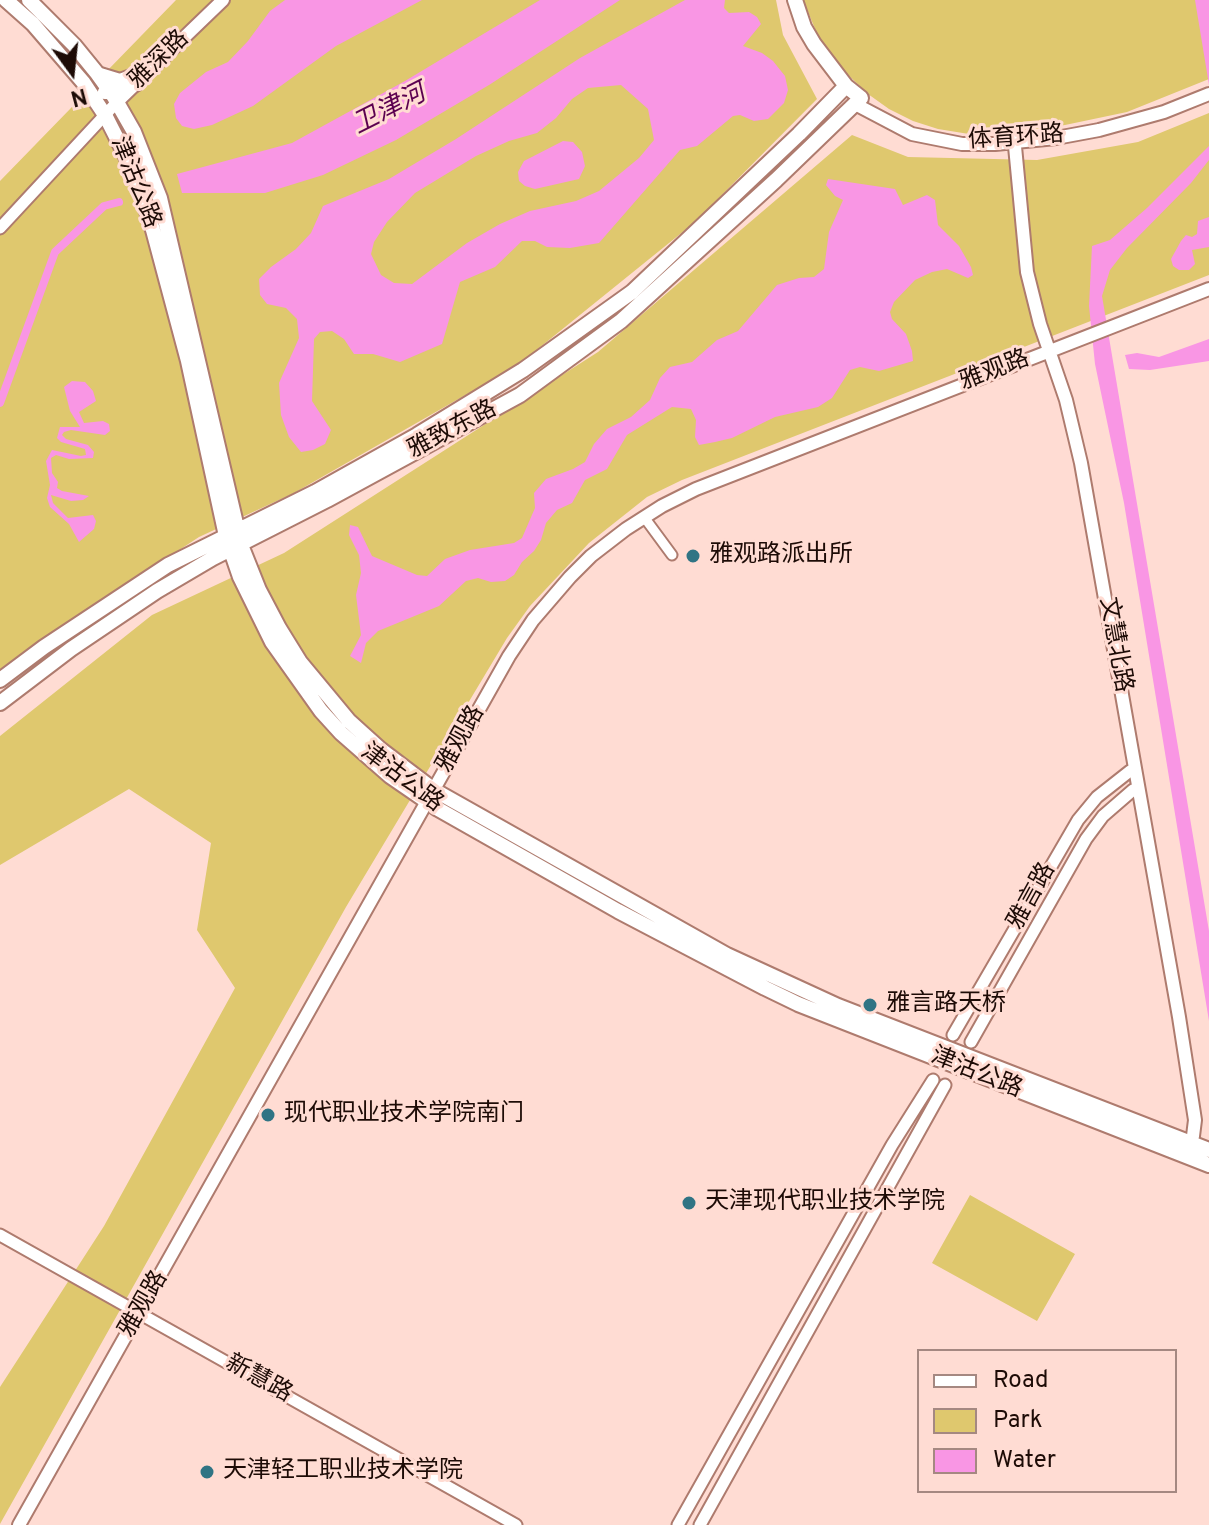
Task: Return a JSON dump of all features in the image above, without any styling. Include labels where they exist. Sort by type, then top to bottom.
[{"type":"main road","name":"津沽公路","points":[[6,0],[90,77],[116,95],[134,132],[160,198],[234,540]]},
{"type":"main road","name":"津沽公路","points":[[29,0],[45,13],[90,77],[103,112],[135,174],[153,230],[248,596],[272,642],[321,711],[371,760],[632,918],[787,998],[1185,1148],[1209,1165]]},
{"type":"main road","name":"雅深路","points":[[138,78],[215,0]]},
{"type":"main road","name":"雅深路","points":[[138,78],[223,0]]},
{"type":"main road","name":"体育环路","points":[[788,0],[810,52],[843,88],[895,126],[927,138],[962,144],[1011,140],[1106,121],[1207,91]]},
{"type":"main road","name":"体育环路","points":[[795,0],[804,27],[843,88]]},
{"type":"main road","points":[[90,77],[138,78]]},
{"type":"main road","points":[[116,95],[138,78]]},
{"type":"main road","name":"雅致东路","points":[[0,703],[123,613],[234,540],[523,370],[632,292],[843,88]]},
{"type":"main road","name":"雅致东路","points":[[0,680],[168,565],[234,540],[520,395],[621,321],[858,101]]},
{"type":"main road","name":"文慧北路","points":[[1011,140],[1021,270],[1030,314],[1074,430],[1181,1032],[1195,1120],[1185,1148]]},
{"type":"main road","name":"雅观路","points":[[19,1525],[512,660],[535,624],[595,559],[646,518],[720,483],[1209,291]]},
{"type":"main road","name":"文慧北路","points":[[1047,354],[1069,436],[1130,771],[1189,1115],[1185,1148]]},
{"type":"main road","name":"津沽公路","points":[[1185,1148],[1209,1150]]},
{"type":"main road","name":"雅观路","points":[[26,1525],[139,1313]]},
{"type":"street","name":"雅深路","points":[[0,228],[116,95]]},
{"type":"street","name":"雅深路","points":[[0,221],[103,112]]},
{"type":"street","points":[[646,518],[672,555]]},
{"type":"street","name":"雅言路","points":[[953,1035],[1078,820],[1097,797],[1130,771]]},
{"type":"street","name":"雅言路","points":[[971,1042],[1086,839],[1103,816],[1133,790]]},
{"type":"street","points":[[678,1525],[900,1132],[933,1080]]},
{"type":"street","points":[[700,1525],[945,1085]]},
{"type":"street","points":[[900,1132],[917,1139]]},
{"type":"street","name":"新慧路","points":[[0,1235],[516,1525]]},
{"type":"street","name":"新慧路","points":[[0,1242],[139,1313],[500,1525]]},
{"type":"street","points":[[813,1284],[830,1295]]},
{"type":"street","points":[[725,1441],[741,1451]]},
{"type":"green space","points":[[176,0],[776,0],[783,35],[817,99],[695,222],[518,365],[294,493],[199,537],[68,623],[0,677],[0,181]]},
{"type":"green space","points":[[803,0],[1209,0],[1209,79],[1127,112],[1065,125],[1001,134],[969,134],[938,129],[889,109],[868,94],[821,43]]},
{"type":"green space","points":[[1209,113],[1209,275],[682,480],[647,497],[589,543],[530,606],[507,638],[346,907],[0,1524],[0,1387],[104,1226],[235,988],[197,930],[211,843],[129,789],[0,865],[0,736],[152,615],[284,553],[598,352],[852,135],[908,157],[1037,160],[1138,142]]},
{"type":"green space","points":[[970,1195],[1075,1254],[1037,1321],[932,1263]]},
{"type":"water","points":[[285,0],[422,0],[336,46],[253,106],[212,125],[194,129],[182,126],[176,118],[174,104],[180,93],[206,72],[228,62],[270,11]]},
{"type":"water","points":[[540,0],[620,0],[489,85],[396,140],[323,175],[265,193],[182,193],[177,174],[292,143],[405,81]]},
{"type":"water","points":[[685,0],[725,0],[724,8],[729,13],[749,12],[757,17],[761,24],[743,46],[773,61],[785,76],[788,90],[784,103],[768,119],[754,121],[740,115],[733,116],[697,146],[680,150],[599,243],[570,248],[522,241],[495,267],[460,282],[442,344],[400,362],[373,354],[354,354],[344,339],[332,331],[320,332],[314,339],[312,401],[331,430],[325,444],[301,452],[289,437],[281,415],[279,383],[299,338],[297,319],[286,308],[267,304],[260,295],[259,279],[311,233],[323,206],[389,179],[580,58]],"holes":[[[621,85],[648,109],[654,140],[639,158],[599,191],[576,201],[530,211],[500,224],[467,243],[412,284],[394,283],[381,275],[371,254],[374,242],[387,222],[415,193],[476,156],[537,133],[588,88]]]},
{"type":"water","points":[[1195,0],[1209,0],[1209,85]]},
{"type":"water","points":[[563,141],[573,142],[582,152],[585,166],[579,179],[535,189],[519,181],[518,172],[524,161]]},
{"type":"water","points":[[1209,146],[1209,160],[1191,183],[1127,248],[1110,270],[1102,296],[1209,931],[1209,1021],[1124,503],[1095,364],[1089,306],[1092,246],[1110,240]]},
{"type":"water","points":[[828,179],[895,189],[903,205],[927,195],[935,200],[938,225],[959,246],[971,267],[973,275],[968,278],[947,269],[932,272],[915,280],[894,302],[890,312],[892,319],[906,334],[913,361],[879,371],[860,367],[850,370],[832,398],[818,407],[775,417],[732,438],[715,442],[699,445],[695,437],[696,420],[691,409],[672,407],[627,435],[607,469],[585,480],[572,503],[557,510],[546,523],[541,540],[514,575],[505,581],[491,582],[478,578],[466,581],[439,606],[378,631],[366,643],[361,663],[350,656],[361,635],[356,595],[361,573],[359,555],[349,535],[350,525],[358,527],[372,556],[417,575],[427,576],[445,559],[470,550],[514,543],[522,538],[535,508],[534,493],[546,479],[585,462],[594,444],[607,429],[631,417],[650,400],[660,378],[670,367],[692,362],[717,340],[738,331],[777,285],[814,277],[824,269],[829,232],[843,200],[826,185]]},
{"type":"water","points":[[1209,217],[1209,247],[1192,250],[1195,264],[1189,270],[1179,270],[1173,266],[1171,259],[1181,241],[1186,235],[1192,237],[1197,234],[1198,221]]},
{"type":"water","points":[[1209,339],[1209,361],[1150,370],[1129,369],[1125,355],[1137,353],[1159,357]]},
{"type":"water","points":[[72,381],[85,382],[93,391],[96,401],[79,412],[84,423],[103,421],[109,424],[110,431],[105,435],[71,430],[64,432],[62,435],[66,439],[88,445],[94,452],[93,458],[69,459],[56,455],[51,458],[57,488],[89,496],[71,501],[51,495],[53,503],[68,518],[93,515],[96,521],[94,529],[79,542],[69,524],[50,507],[47,498],[50,485],[46,461],[52,450],[86,455],[85,449],[57,438],[60,427],[80,427],[70,411],[64,387]]},
{"type":"waterway","name":"卫津河","points":[[0,403],[55,252],[104,206],[119,202]]},
{"type":"place","name":"雅观路派出所","points":[[693,556]]},
{"type":"place","name":"雅言路天桥","points":[[870,1005]]},
{"type":"place","name":"现代职业技术学院南门","points":[[268,1115]]},
{"type":"place","name":"天津现代职业技术学院","points":[[689,1203]]},
{"type":"place","name":"天津轻工职业技术学院","points":[[207,1472]]}]
